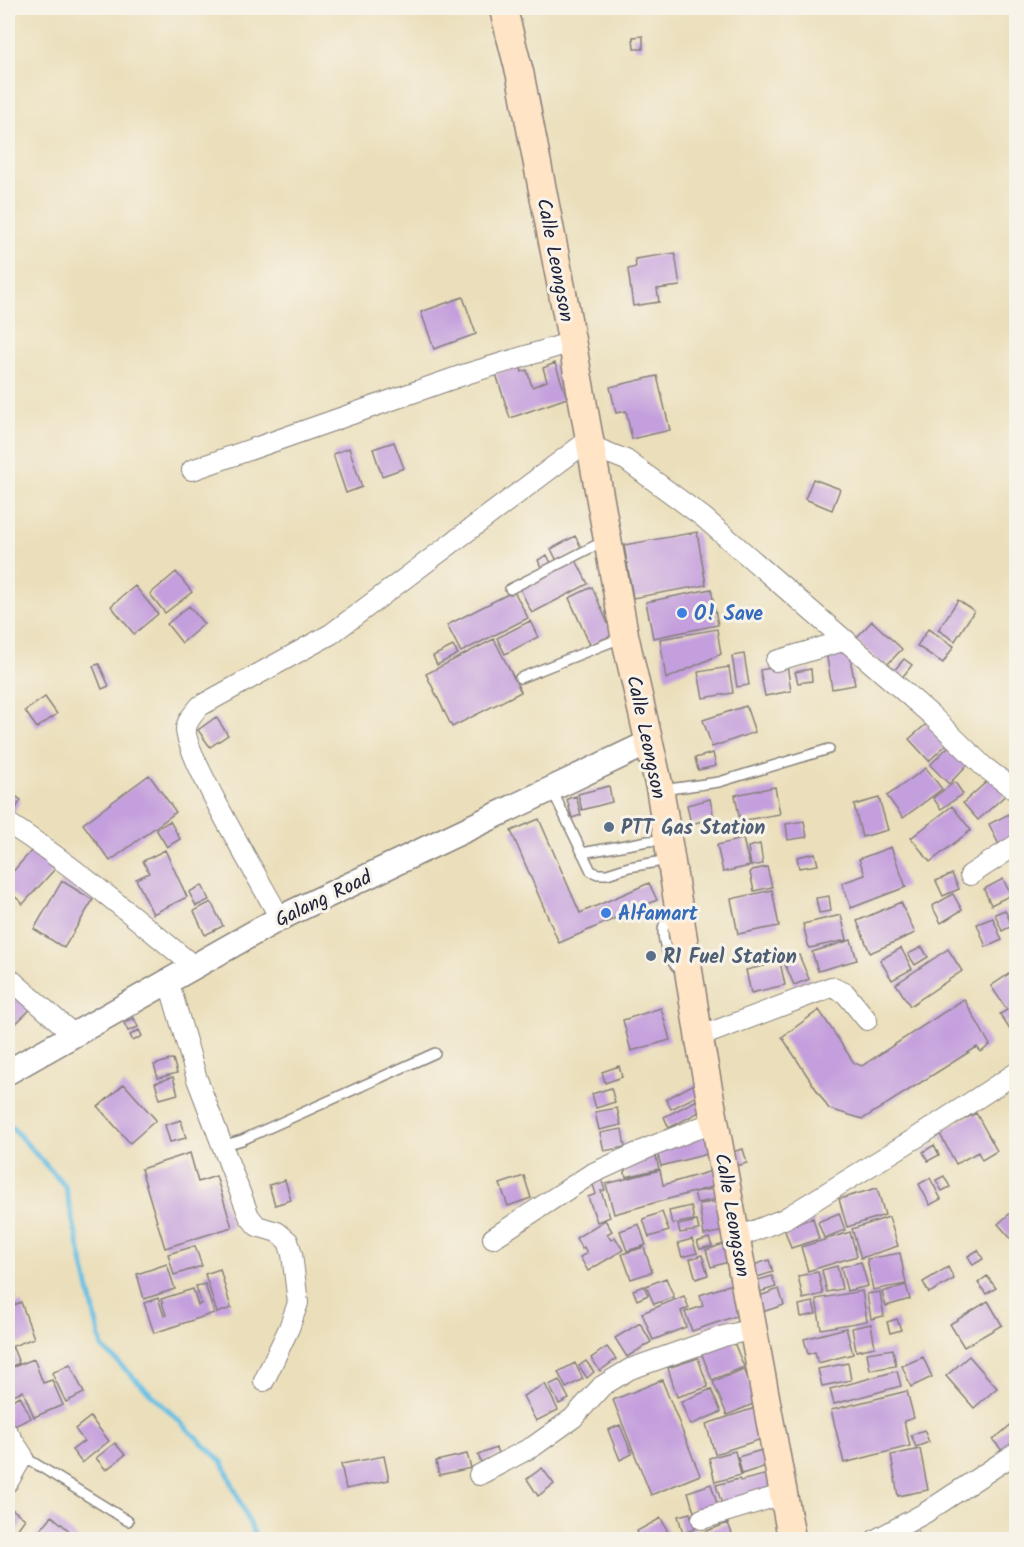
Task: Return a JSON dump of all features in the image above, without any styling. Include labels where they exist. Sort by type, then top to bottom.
[{"type":"main road","name":"Calle Leongson","points":[[503,8],[520,74],[572,342],[625,637],[660,790],[699,1037],[792,1539]]},
{"type":"street","points":[[192,470],[466,374],[572,342]]},
{"type":"street","points":[[280,918],[223,814],[188,743],[186,729],[191,717],[200,706],[331,634],[591,442],[626,460],[704,517],[930,714],[983,766],[1017,791]]},
{"type":"street","points":[[776,661],[846,640]]},
{"type":"street","name":"Galang Road","points":[[8,1072],[73,1034],[169,983],[280,918],[648,742]]},
{"type":"street","points":[[8,823],[45,847],[195,967]]},
{"type":"street","points":[[970,875],[1017,845]]},
{"type":"street","points":[[8,977],[73,1034]]},
{"type":"street","points":[[169,983],[197,1079],[249,1216],[257,1226],[277,1232],[288,1241],[292,1254],[298,1303],[264,1381]]},
{"type":"street","points":[[699,1037],[831,987],[836,987],[845,993],[867,1020]]},
{"type":"street","points":[[736,1238],[784,1219],[920,1136],[1017,1073]]},
{"type":"street","points":[[493,1238],[591,1174],[716,1121]]},
{"type":"street","points":[[480,1475],[534,1446],[573,1419],[602,1386],[630,1369],[724,1336],[754,1329]]},
{"type":"street","points":[[8,1433],[23,1456],[8,1482]]},
{"type":"street","points":[[875,1539],[924,1513],[1017,1453]]},
{"type":"street","points":[[702,1519],[784,1494]]},
{"type":"lane","points":[[510,588],[607,540]]},
{"type":"lane","points":[[520,678],[625,637]]},
{"type":"lane","points":[[660,790],[719,782],[829,749]]},
{"type":"lane","points":[[551,788],[591,871],[598,874],[669,850]]},
{"type":"lane","points":[[582,853],[648,841],[669,850]]},
{"type":"lane","points":[[222,1146],[242,1140],[435,1053]]},
{"type":"lane","points":[[23,1456],[128,1521]]},
{"type":"building","points":[[643,36],[643,49],[634,49],[633,37]]},
{"type":"building","points":[[675,253],[680,286],[657,289],[659,302],[633,306],[628,269],[636,267],[635,259]]},
{"type":"building","points":[[463,297],[476,334],[434,349],[421,312]]},
{"type":"building","points":[[555,363],[567,398],[510,418],[496,374],[520,365],[522,372],[527,370],[532,387],[547,381],[543,368]]},
{"type":"building","points":[[657,376],[670,430],[632,439],[626,411],[616,413],[610,387]]},
{"type":"building","points":[[394,442],[404,468],[382,476],[373,449]]},
{"type":"building","points":[[349,448],[362,487],[346,493],[333,454]]},
{"type":"building","points":[[813,479],[840,489],[832,510],[805,499]]},
{"type":"building","points":[[697,532],[706,585],[633,598],[624,545]]},
{"type":"building","points":[[575,536],[582,549],[557,561],[551,549]]},
{"type":"building","points":[[547,555],[552,565],[542,570],[538,560]]},
{"type":"building","points":[[575,558],[588,584],[532,613],[519,587]]},
{"type":"building","points":[[176,572],[192,592],[165,613],[150,594]]},
{"type":"building","points":[[135,586],[158,614],[134,634],[111,606]]},
{"type":"building","points":[[592,587],[613,635],[590,645],[569,598]]},
{"type":"building","name":"O! Save","points":[[711,589],[718,625],[653,638],[646,602]]},
{"type":"building","points":[[514,591],[528,618],[461,652],[447,625]]},
{"type":"building","points":[[958,600],[974,611],[955,641],[938,630]]},
{"type":"building","points":[[189,606],[204,624],[182,643],[167,624]]},
{"type":"building","points":[[530,621],[538,637],[505,654],[497,638]]},
{"type":"building","points":[[872,621],[902,649],[885,667],[855,639]]},
{"type":"building","points":[[717,629],[721,654],[666,679],[660,639]]},
{"type":"building","points":[[928,629],[954,646],[943,663],[917,646]]},
{"type":"building","points":[[494,639],[521,692],[452,727],[426,674]]},
{"type":"building","points":[[453,646],[458,654],[437,665],[433,656]]},
{"type":"building","points":[[848,647],[855,685],[832,689],[826,651]]},
{"type":"building","points":[[744,654],[749,685],[737,687],[732,656]]},
{"type":"building","points":[[904,659],[912,665],[901,679],[893,672]]},
{"type":"building","points":[[99,664],[109,686],[102,689],[93,666]]},
{"type":"building","points":[[787,665],[791,691],[765,696],[760,670]]},
{"type":"building","points":[[729,667],[733,693],[703,698],[698,672]]},
{"type":"building","points":[[811,669],[812,681],[798,683],[795,672]]},
{"type":"building","points":[[45,697],[57,714],[37,728],[25,711]]},
{"type":"building","points":[[746,706],[755,732],[712,747],[703,720]]},
{"type":"building","points":[[216,717],[228,735],[210,747],[198,730]]},
{"type":"building","points":[[931,720],[950,741],[929,761],[909,739]]},
{"type":"building","points":[[953,742],[972,760],[949,784],[930,765]]},
{"type":"building","points":[[713,753],[716,766],[698,770],[695,758]]},
{"type":"building","points":[[926,768],[942,789],[903,818],[887,796]]},
{"type":"building","points":[[149,775],[176,812],[110,861],[83,824]]},
{"type":"building","points":[[993,776],[1008,793],[978,820],[963,803]]},
{"type":"building","points":[[955,782],[963,794],[941,809],[933,798]]},
{"type":"building","points":[[609,786],[612,802],[582,810],[578,794]]},
{"type":"building","points":[[775,787],[780,814],[740,821],[735,795]]},
{"type":"building","points":[[11,793],[21,800],[11,816],[8,814],[8,798]]},
{"type":"building","points":[[576,796],[581,815],[572,818],[567,799]]},
{"type":"building","points":[[879,798],[888,830],[862,837],[854,805]]},
{"type":"building","points":[[710,799],[714,818],[691,824],[687,805]]},
{"type":"building","points":[[952,806],[971,830],[930,862],[911,838]]},
{"type":"building","points":[[1011,813],[1016,825],[1016,836],[999,845],[989,824]]},
{"type":"building","points":[[539,819],[580,913],[649,883],[657,900],[559,943],[511,831]]},
{"type":"building","points":[[170,821],[180,839],[167,847],[156,829]]},
{"type":"building","points":[[804,821],[807,837],[788,840],[786,824]]},
{"type":"building","points":[[743,839],[750,866],[723,872],[717,845]]},
{"type":"building","points":[[760,844],[763,864],[751,866],[748,847]]},
{"type":"building","points":[[891,847],[906,887],[851,908],[842,883],[865,875],[859,859]]},
{"type":"building","points":[[33,849],[55,869],[23,904],[8,890],[8,877]]},
{"type":"building","points":[[165,850],[187,897],[153,914],[136,879],[149,873],[143,861]]},
{"type":"building","points":[[815,853],[818,865],[799,868],[797,857]]},
{"type":"building","points":[[767,867],[772,887],[754,891],[750,873],[752,870]]},
{"type":"building","points":[[952,874],[959,889],[943,896],[936,881]]},
{"type":"building","points":[[1003,879],[1011,895],[991,905],[984,889]]},
{"type":"building","points":[[62,881],[93,900],[64,948],[34,929]]},
{"type":"building","points":[[202,885],[209,900],[196,906],[189,892]]},
{"type":"building","points":[[772,890],[779,926],[738,934],[731,899]]},
{"type":"building","points":[[953,894],[962,910],[941,923],[932,906]]},
{"type":"building","points":[[829,896],[831,911],[819,913],[816,898]]},
{"type":"building","points":[[211,902],[223,926],[205,935],[194,911]]},
{"type":"building","points":[[901,902],[915,933],[870,953],[857,921]]},
{"type":"building","points":[[1005,910],[1012,926],[1002,931],[995,914]]},
{"type":"building","points":[[841,915],[847,940],[809,948],[803,924]]},
{"type":"building","points":[[993,918],[1002,940],[986,947],[977,924]]},
{"type":"building","points":[[851,940],[857,960],[818,971],[812,952]]},
{"type":"building","points":[[922,947],[928,957],[915,965],[908,954]]},
{"type":"building","points":[[901,948],[912,969],[892,980],[880,960]]},
{"type":"building","points":[[948,949],[962,971],[910,1006],[896,984]]},
{"type":"building","points":[[799,955],[809,979],[794,985],[784,962]]},
{"type":"building","points":[[780,962],[785,985],[751,993],[746,970]]},
{"type":"building","points":[[1010,973],[1016,984],[1015,1038],[1000,1014],[1007,1010],[991,986]]},
{"type":"building","points":[[8,985],[31,1009],[8,1031]]},
{"type":"building","points":[[964,999],[990,1045],[981,1052],[977,1047],[863,1119],[829,1109],[782,1037],[819,1010],[854,1063],[862,1066]]},
{"type":"building","points":[[661,1008],[670,1040],[631,1051],[623,1020]]},
{"type":"building","points":[[134,1018],[138,1027],[128,1031],[124,1023]]},
{"type":"building","points":[[139,1030],[142,1036],[133,1041],[130,1035]]},
{"type":"building","points":[[173,1059],[177,1073],[158,1078],[154,1065]]},
{"type":"building","points":[[619,1066],[622,1077],[605,1083],[602,1072]]},
{"type":"building","points":[[173,1077],[178,1094],[160,1099],[155,1083]]},
{"type":"building","points":[[696,1083],[701,1094],[671,1109],[666,1099]]},
{"type":"building","points":[[124,1084],[156,1120],[130,1143],[98,1107]]},
{"type":"building","points":[[611,1088],[615,1102],[596,1108],[592,1094]]},
{"type":"building","points":[[697,1100],[703,1110],[669,1128],[664,1117]]},
{"type":"building","points":[[617,1108],[621,1125],[599,1130],[595,1112]]},
{"type":"building","points":[[976,1113],[997,1151],[982,1160],[978,1152],[956,1164],[939,1132]]},
{"type":"building","points":[[181,1120],[186,1138],[170,1142],[165,1125]]},
{"type":"building","points":[[622,1129],[625,1147],[604,1151],[600,1133]]},
{"type":"building","points":[[715,1133],[719,1151],[661,1166],[656,1148]]},
{"type":"building","points":[[934,1145],[939,1155],[928,1161],[923,1152]]},
{"type":"building","points":[[743,1149],[747,1163],[736,1166],[732,1152]]},
{"type":"building","points":[[655,1152],[659,1169],[626,1177],[622,1160]]},
{"type":"building","points":[[190,1153],[198,1182],[216,1176],[232,1227],[165,1248],[141,1169]]},
{"type":"building","points":[[719,1169],[723,1184],[614,1214],[606,1184],[660,1170],[663,1185]]},
{"type":"building","points":[[599,1173],[605,1190],[601,1191],[610,1217],[597,1222],[588,1197],[596,1194],[590,1176]]},
{"type":"building","points":[[524,1176],[531,1198],[508,1206],[500,1184]]},
{"type":"building","points":[[944,1176],[950,1187],[942,1191],[936,1180]]},
{"type":"building","points":[[930,1178],[941,1199],[930,1205],[919,1184]]},
{"type":"building","points":[[285,1180],[291,1200],[275,1205],[269,1185]]},
{"type":"building","points":[[725,1187],[727,1197],[697,1203],[694,1192]]},
{"type":"building","points":[[877,1188],[885,1215],[847,1227],[839,1199]]},
{"type":"building","points":[[725,1200],[730,1230],[704,1235],[699,1204]]},
{"type":"building","points":[[691,1206],[694,1220],[672,1224],[669,1211]]},
{"type":"building","points":[[1016,1208],[1016,1238],[1013,1241],[998,1224]]},
{"type":"building","points":[[662,1212],[669,1231],[649,1237],[643,1219]]},
{"type":"building","points":[[839,1213],[845,1230],[824,1238],[818,1222]]},
{"type":"building","points":[[889,1217],[898,1246],[861,1258],[852,1229]]},
{"type":"building","points":[[813,1218],[819,1239],[791,1248],[784,1228]]},
{"type":"building","points":[[605,1220],[612,1231],[607,1234],[611,1240],[615,1237],[623,1250],[588,1271],[580,1257],[587,1253],[576,1238]]},
{"type":"building","points":[[697,1221],[699,1230],[680,1233],[678,1225]]},
{"type":"building","points":[[639,1224],[646,1245],[627,1251],[620,1231]]},
{"type":"building","points":[[850,1232],[857,1256],[808,1271],[801,1247]]},
{"type":"building","points":[[709,1238],[712,1246],[700,1249],[697,1242]]},
{"type":"building","points":[[692,1239],[697,1253],[682,1257],[678,1243]]},
{"type":"building","points":[[732,1241],[738,1259],[711,1267],[706,1250]]},
{"type":"building","points":[[195,1246],[202,1266],[174,1275],[168,1254]]},
{"type":"building","points":[[644,1247],[652,1272],[631,1279],[622,1254]]},
{"type":"building","points":[[978,1250],[983,1259],[973,1265],[968,1256]]},
{"type":"building","points":[[900,1253],[906,1284],[873,1290],[867,1259]]},
{"type":"building","points":[[702,1255],[708,1275],[696,1279],[690,1259]]},
{"type":"building","points":[[769,1260],[773,1272],[751,1279],[747,1267]]},
{"type":"building","points":[[861,1262],[868,1286],[847,1291],[841,1267]]},
{"type":"building","points":[[167,1264],[175,1289],[144,1299],[137,1274]]},
{"type":"building","points":[[837,1266],[842,1289],[827,1292],[822,1270]]},
{"type":"building","points":[[948,1267],[954,1279],[929,1293],[923,1282]]},
{"type":"building","points":[[220,1269],[231,1308],[217,1313],[205,1274]]},
{"type":"building","points":[[818,1272],[823,1294],[803,1299],[798,1276]]},
{"type":"building","points":[[8,1275],[10,1275],[15,1297],[8,1298]]},
{"type":"building","points":[[772,1276],[776,1287],[753,1294],[749,1283]]},
{"type":"building","points":[[987,1276],[996,1288],[986,1294],[978,1283]]},
{"type":"building","points":[[666,1278],[674,1297],[654,1304],[646,1286]]},
{"type":"building","points":[[205,1284],[214,1313],[154,1333],[144,1303],[158,1298],[164,1316],[166,1315],[161,1299],[193,1289],[198,1305],[201,1304],[196,1286]]},
{"type":"building","points":[[732,1284],[742,1314],[692,1331],[685,1312],[703,1306],[700,1295]]},
{"type":"building","points":[[906,1285],[910,1299],[886,1306],[882,1292]]},
{"type":"building","points":[[644,1286],[648,1295],[637,1300],[633,1290]]},
{"type":"building","points":[[779,1289],[784,1305],[759,1313],[754,1298]]},
{"type":"building","points":[[862,1291],[867,1321],[821,1329],[816,1299]]},
{"type":"building","points":[[880,1292],[884,1316],[871,1319],[867,1294]]},
{"type":"building","points":[[684,1296],[689,1308],[681,1311],[686,1327],[653,1340],[642,1313]]},
{"type":"building","points":[[988,1301],[1002,1325],[964,1347],[950,1324]]},
{"type":"building","points":[[21,1302],[34,1338],[8,1348],[8,1308]]},
{"type":"building","points":[[813,1302],[816,1314],[801,1317],[799,1305]]},
{"type":"building","points":[[897,1319],[901,1330],[890,1333],[887,1322]]},
{"type":"building","points":[[640,1323],[651,1342],[627,1357],[615,1338]]},
{"type":"building","points":[[871,1324],[875,1347],[856,1351],[852,1328]]},
{"type":"building","points":[[846,1328],[853,1354],[818,1363],[815,1352],[808,1354],[804,1339]]},
{"type":"building","points":[[731,1335],[744,1367],[712,1380],[699,1347]]},
{"type":"building","points":[[607,1347],[616,1359],[600,1371],[591,1358]]},
{"type":"building","points":[[13,1348],[19,1363],[8,1368],[8,1350]]},
{"type":"building","points":[[893,1349],[896,1366],[870,1370],[867,1353]]},
{"type":"building","points":[[969,1356],[997,1388],[974,1408],[946,1376]]},
{"type":"building","points":[[923,1357],[932,1377],[911,1387],[902,1366]]},
{"type":"building","points":[[698,1358],[708,1387],[677,1397],[668,1368]]},
{"type":"building","points":[[34,1359],[43,1383],[52,1380],[63,1405],[34,1417],[23,1391],[8,1397],[8,1369]]},
{"type":"building","points":[[586,1361],[594,1372],[587,1378],[579,1366]]},
{"type":"building","points":[[575,1363],[583,1379],[566,1388],[558,1372]]},
{"type":"building","points":[[848,1363],[851,1380],[822,1386],[818,1369]]},
{"type":"building","points":[[70,1364],[84,1393],[66,1402],[52,1373]]},
{"type":"building","points":[[744,1369],[758,1402],[727,1415],[713,1382]]},
{"type":"building","points":[[897,1371],[901,1386],[834,1404],[830,1389]]},
{"type":"building","points":[[559,1380],[569,1399],[559,1404],[549,1385]]},
{"type":"building","points":[[662,1380],[700,1475],[651,1495],[613,1400]]},
{"type":"building","points":[[545,1384],[558,1410],[536,1421],[523,1396]]},
{"type":"building","points":[[711,1389],[721,1412],[690,1425],[681,1402]]},
{"type":"building","points":[[907,1391],[914,1418],[904,1421],[910,1446],[844,1463],[831,1410]]},
{"type":"building","points":[[20,1396],[31,1418],[10,1428],[8,1402]]},
{"type":"building","points":[[758,1407],[768,1437],[715,1454],[706,1424]]},
{"type":"building","points":[[90,1417],[109,1441],[82,1463],[72,1450],[84,1441],[75,1429]]},
{"type":"building","points":[[1015,1421],[1016,1446],[1006,1455],[993,1440]]},
{"type":"building","points":[[620,1425],[632,1454],[620,1460],[608,1430]]},
{"type":"building","points":[[924,1430],[929,1442],[916,1447],[911,1435]]},
{"type":"building","points":[[115,1443],[125,1455],[106,1470],[96,1458]]},
{"type":"building","points":[[496,1448],[499,1455],[481,1462],[478,1455]]},
{"type":"building","points":[[920,1449],[928,1490],[898,1496],[891,1455]]},
{"type":"building","points":[[762,1450],[766,1466],[742,1474],[738,1457]]},
{"type":"building","points":[[735,1451],[741,1475],[715,1482],[709,1458]]},
{"type":"building","points":[[467,1454],[471,1468],[439,1475],[436,1461]]},
{"type":"building","points":[[384,1456],[389,1480],[346,1489],[341,1464]]},
{"type":"building","points":[[542,1468],[554,1484],[538,1496],[527,1479]]},
{"type":"building","points":[[772,1473],[776,1490],[723,1508],[716,1485]]},
{"type":"building","points":[[711,1484],[718,1507],[695,1515],[688,1492]]},
{"type":"building","points":[[8,1506],[25,1519],[14,1534],[21,1540],[8,1540]]},
{"type":"building","points":[[690,1513],[695,1529],[683,1533],[678,1516]]},
{"type":"building","points":[[52,1516],[80,1540],[32,1540]]},
{"type":"building","points":[[661,1518],[672,1540],[641,1540],[637,1531]]},
{"type":"building","points":[[728,1523],[734,1539],[683,1540]]},
{"type":"building","points":[[915,1525],[923,1540],[888,1540]]},
{"type":"waterway","points":[[8,1123],[65,1186],[102,1347],[223,1463],[257,1540]]},
{"type":"place","name":"O! Save","points":[[682,613]]},
{"type":"place","name":"PTT Gas Station","points":[[609,827]]},
{"type":"place","name":"Alfamart","points":[[606,913]]},
{"type":"place","name":"R1 Fuel Station","points":[[651,956]]}]
